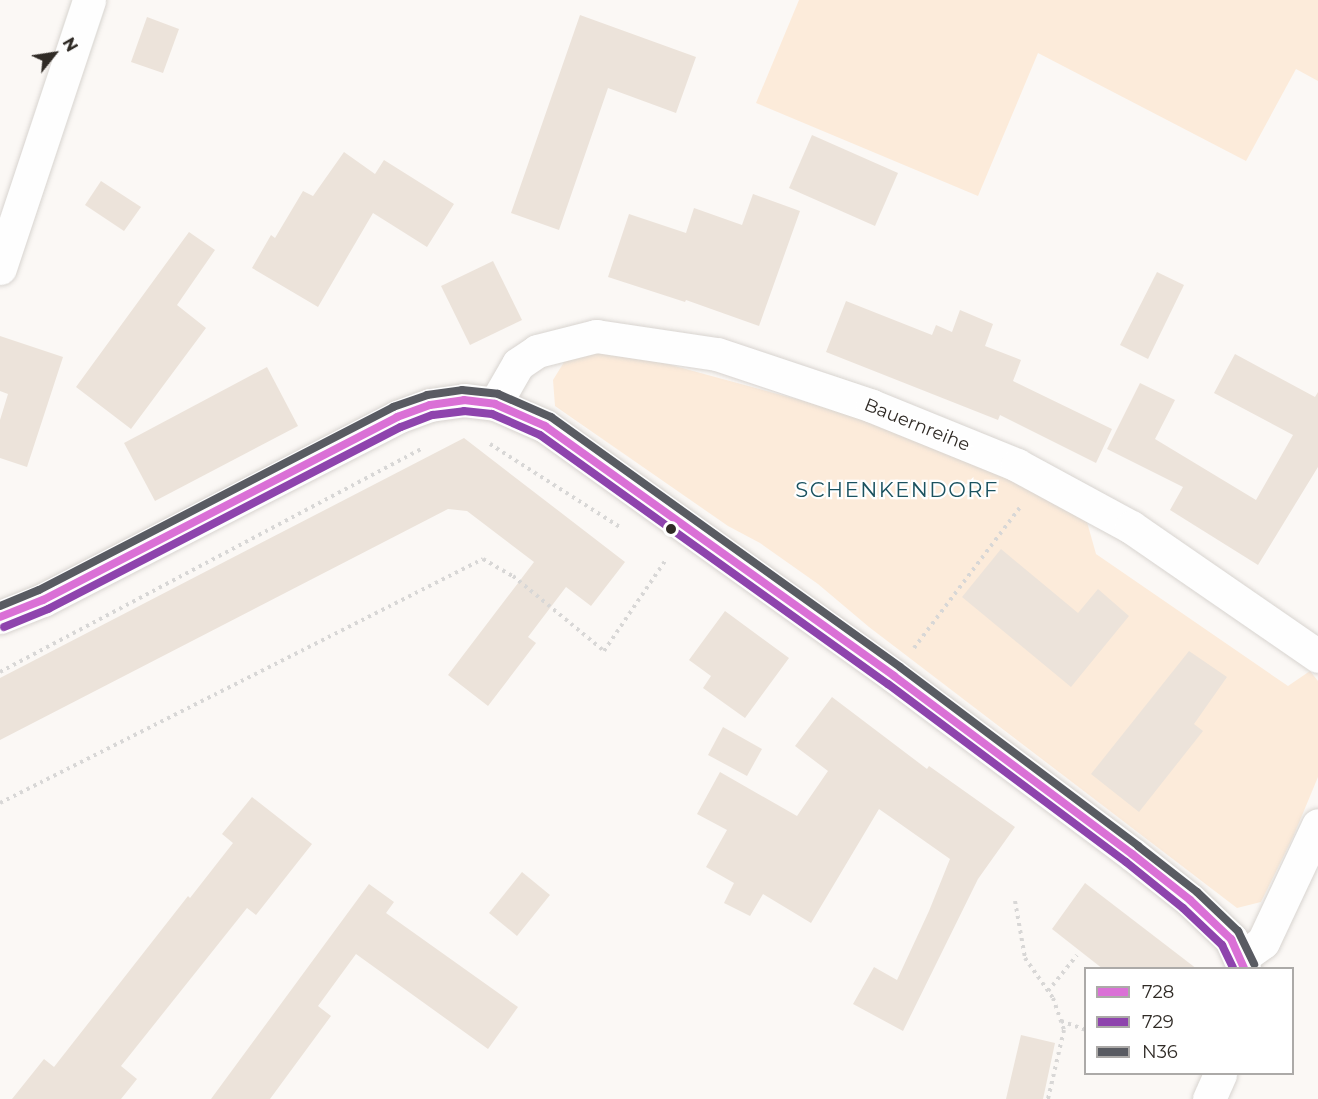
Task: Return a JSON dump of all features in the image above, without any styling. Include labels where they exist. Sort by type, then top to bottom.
[{"type":"main road","points":[[0,268],[89,0]]},
{"type":"main road","name":"Bauernreihe","points":[[495,404],[518,364],[537,351],[596,336],[717,354],[872,406],[1017,465],[1131,527],[1318,656]]},
{"type":"main road","points":[[0,617],[53,595],[397,417],[430,405],[464,400],[495,404],[545,426],[894,676],[1190,900],[1231,939],[1243,963],[1263,942],[1318,825]]},
{"type":"main road","points":[[1209,1099],[1220,1075]]},
{"type":"path","points":[[482,438],[629,532]]},
{"type":"path","points":[[0,672],[424,447]]},
{"type":"path","points":[[894,676],[1020,508],[1038,476]]},
{"type":"path","points":[[0,803],[483,559],[513,576],[604,651],[688,528]]},
{"type":"path","points":[[658,551],[677,565]]},
{"type":"path","points":[[1015,901],[1025,958],[1048,991],[1064,1030],[1048,1099]]},
{"type":"path","points":[[1048,991],[1077,955]]},
{"type":"path","points":[[1061,1020],[1084,1029]]},
{"type":"shaded area","points":[[799,0],[1318,0],[1318,81],[1296,69],[1246,161],[1038,53],[978,196],[756,103]]},
{"type":"shaded area","points":[[601,346],[866,418],[1011,477],[1087,522],[1096,554],[1288,686],[1310,671],[1318,681],[1318,777],[1293,837],[1261,902],[1237,908],[869,627],[818,584],[760,543],[728,526],[555,406],[553,380],[569,354]]},
{"type":"building","points":[[580,15],[696,57],[676,113],[608,88],[559,230],[511,213]]},
{"type":"building","points":[[147,17],[179,29],[163,73],[131,62]]},
{"type":"building","points":[[812,135],[898,173],[875,226],[789,188]]},
{"type":"building","points":[[344,152],[375,174],[384,160],[454,204],[427,247],[373,213],[318,307],[252,268],[271,235],[275,238],[303,191],[313,196]]},
{"type":"building","points":[[101,181],[141,207],[124,231],[85,205]]},
{"type":"building","points":[[753,194],[800,211],[759,326],[686,300],[685,302],[608,277],[629,214],[686,233],[694,208],[742,225]]},
{"type":"building","points":[[189,232],[215,250],[177,305],[206,328],[131,429],[76,387]]},
{"type":"building","points":[[493,261],[522,320],[470,345],[441,286]]},
{"type":"building","points":[[1157,272],[1184,285],[1148,359],[1120,345]]},
{"type":"building","points":[[846,301],[932,335],[936,325],[952,332],[960,310],[993,324],[985,346],[1021,360],[1013,381],[1112,429],[1096,463],[1000,415],[998,420],[826,352]]},
{"type":"building","points":[[0,336],[63,357],[27,467],[0,458],[0,420],[8,394],[0,391]]},
{"type":"building","points":[[1235,354],[1315,397],[1318,392],[1318,467],[1258,565],[1170,510],[1183,487],[1107,449],[1140,383],[1175,400],[1155,439],[1256,500],[1293,435],[1214,393]]},
{"type":"building","points":[[267,367],[298,426],[155,501],[124,443]]},
{"type":"building","points":[[464,438],[625,562],[591,606],[566,587],[528,637],[536,643],[488,706],[448,675],[534,562],[467,511],[448,509],[0,740],[0,678]]},
{"type":"building","points":[[1001,549],[1078,613],[1098,589],[1129,616],[1071,687],[962,597]]},
{"type":"building","points":[[725,611],[789,658],[745,718],[703,688],[711,676],[689,660]]},
{"type":"building","points":[[1189,651],[1227,677],[1194,724],[1203,731],[1139,812],[1091,774]]},
{"type":"building","points":[[832,697],[927,769],[929,766],[1015,827],[978,879],[903,1031],[853,1004],[874,967],[897,980],[950,859],[879,809],[811,923],[763,894],[750,916],[724,903],[734,883],[706,867],[727,830],[697,814],[720,772],[797,816],[828,771],[795,746]]},
{"type":"building","points":[[723,727],[762,749],[747,776],[708,755]]},
{"type":"building","points":[[252,797],[312,844],[256,915],[247,908],[121,1066],[137,1079],[121,1099],[12,1099],[44,1059],[54,1067],[188,896],[190,898],[233,843],[222,834]]},
{"type":"building","points":[[522,872],[550,895],[517,936],[489,913]]},
{"type":"building","points":[[1085,883],[1194,967],[1100,967],[1052,929]]},
{"type":"building","points":[[369,884],[394,902],[386,913],[518,1007],[488,1049],[356,954],[318,1006],[331,1016],[270,1099],[211,1099]]},
{"type":"building","points":[[1021,1035],[1055,1043],[1043,1099],[1006,1099]]},
{"type":"transit line","name":"N36","points":[[0,606],[39,590],[393,407],[427,395],[462,390],[498,394],[551,417],[900,667],[1138,846],[1197,892],[1238,931],[1254,964]]},
{"type":"transit line","name":"728","points":[[0,617],[43,600],[397,417],[430,405],[464,400],[495,404],[545,426],[894,676],[1132,854],[1190,900],[1231,939],[1244,967]]},
{"type":"transit line","name":"729","points":[[4,627],[48,609],[401,427],[433,415],[464,411],[492,414],[540,435],[888,684],[1126,862],[1183,908],[1222,945],[1233,967]]},
{"type":"district","name":"SCHENKENDORF","points":[[897,490]]}]
